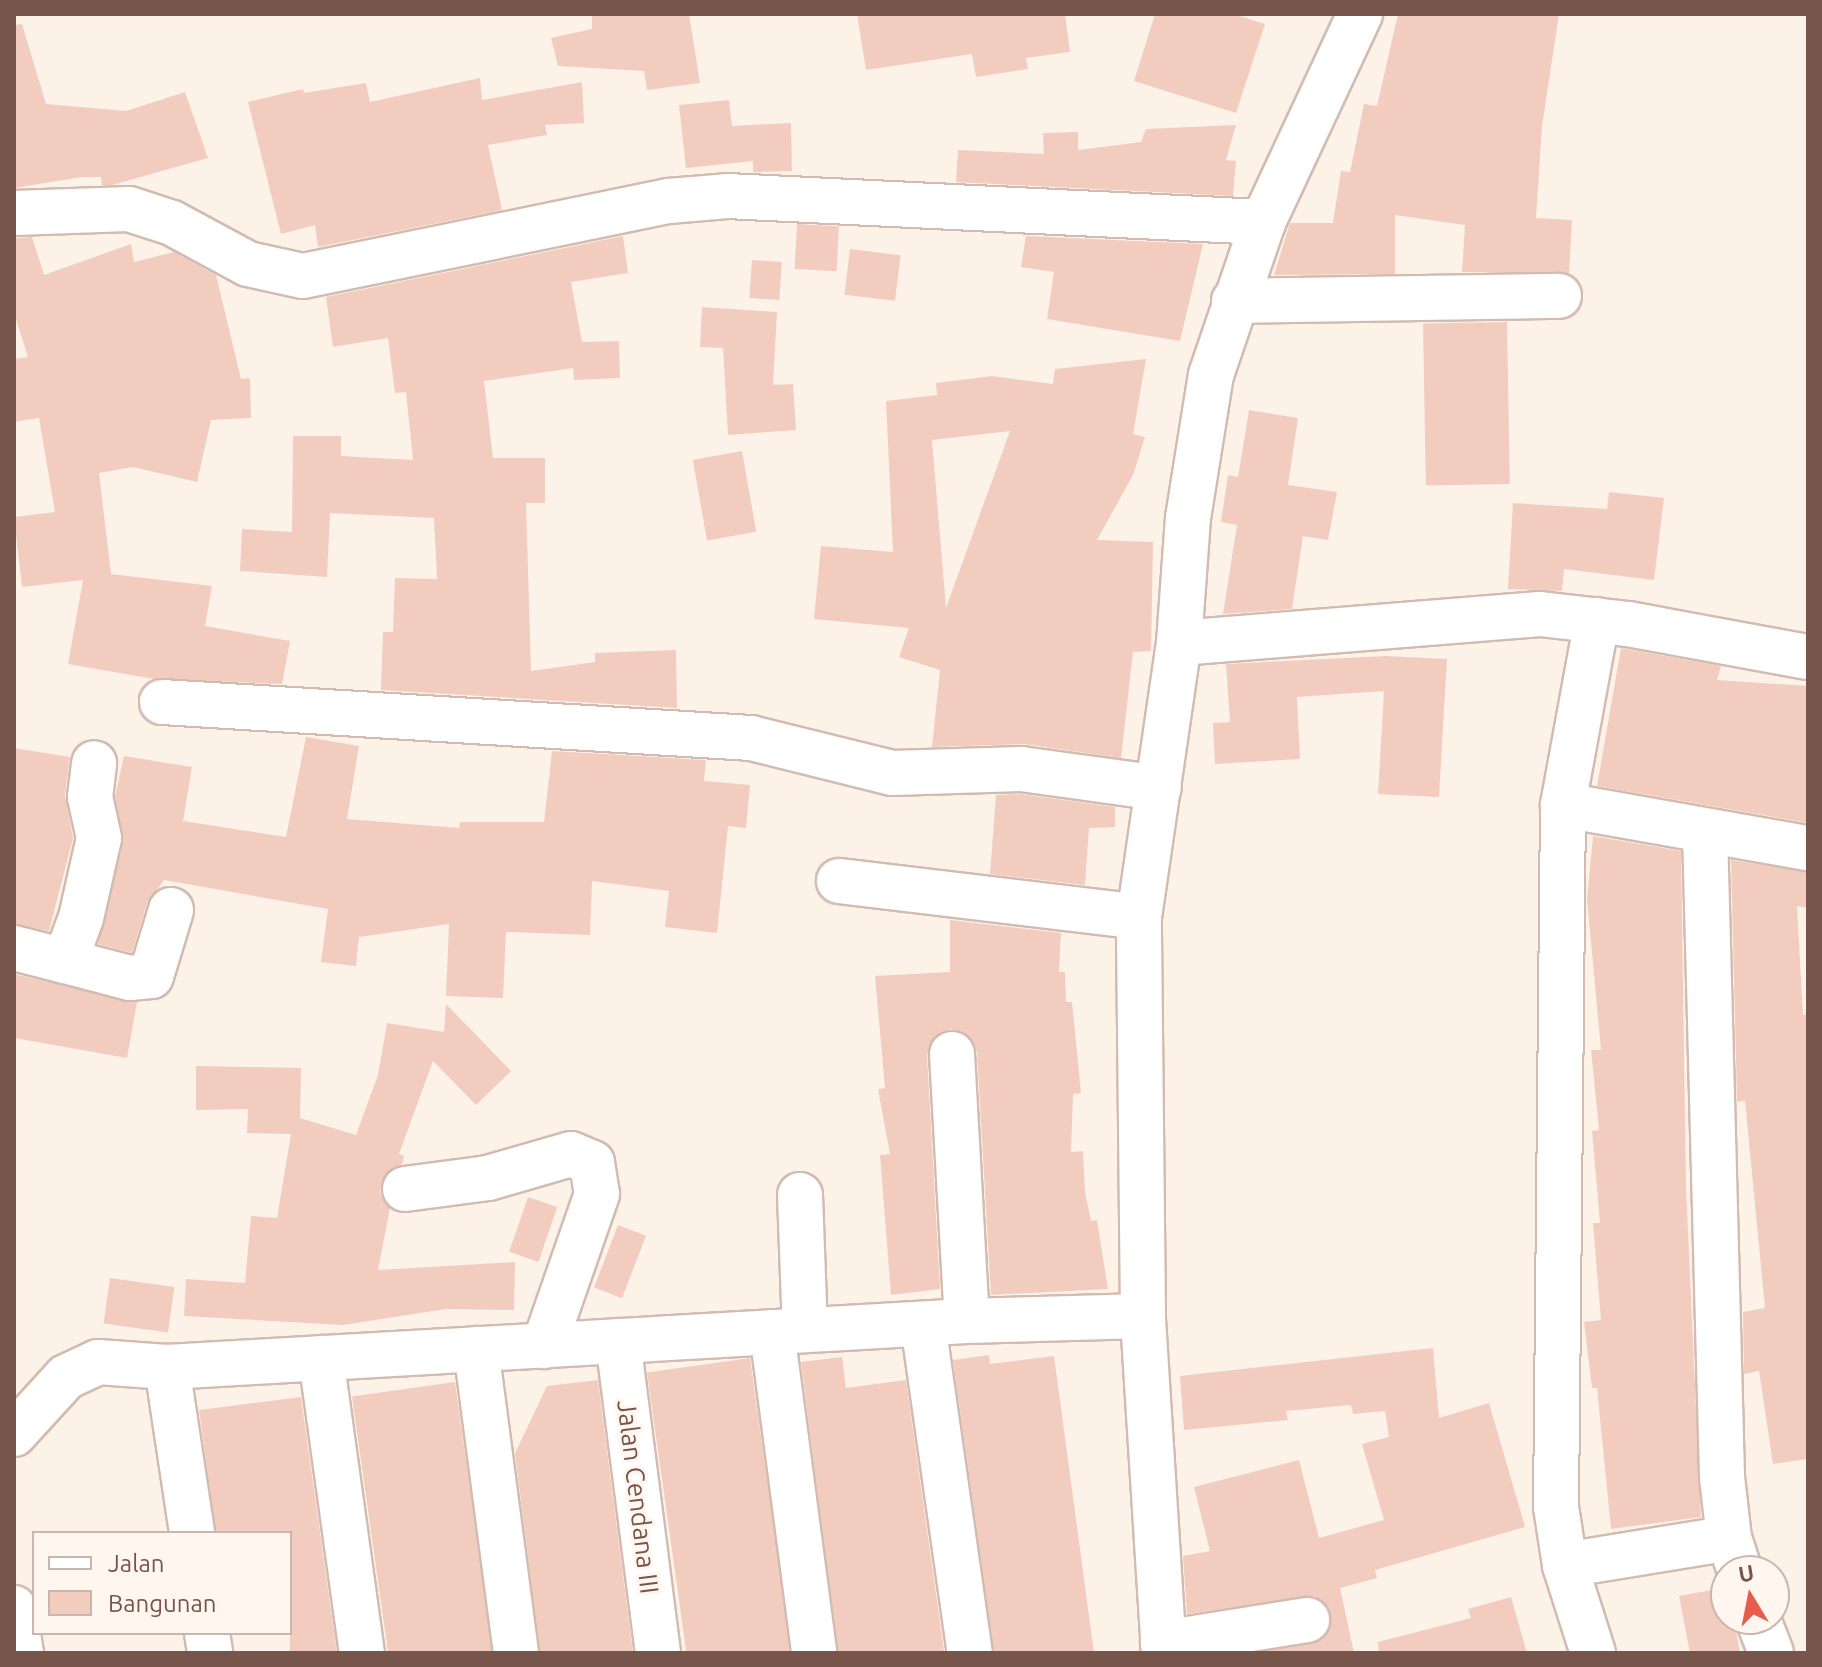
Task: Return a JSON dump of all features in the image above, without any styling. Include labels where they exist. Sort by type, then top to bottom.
[{"type":"street","points":[[1307,1620],[1163,1648],[1143,1316],[1139,917],[1179,643],[1200,434],[1234,301],[1263,222],[1360,14]]},
{"type":"street","points":[[14,213],[129,209],[172,223],[248,264],[303,276],[639,207],[727,196],[1263,222]]},
{"type":"street","points":[[1234,301],[1559,296]]},
{"type":"street","points":[[1179,643],[1540,614],[1597,620],[1808,657]]},
{"type":"street","points":[[1593,1653],[1565,1565],[1556,1507],[1563,805],[1597,620]]},
{"type":"street","points":[[162,702],[751,738],[892,773],[1021,769],[1159,788]]},
{"type":"street","points":[[65,961],[81,918],[99,838],[90,797],[94,763]]},
{"type":"street","points":[[1563,805],[1808,848]]},
{"type":"street","points":[[1705,831],[1722,1477],[1735,1555]]},
{"type":"street","points":[[839,881],[1139,917]]},
{"type":"street","points":[[14,948],[130,978],[149,977],[171,910]]},
{"type":"street","points":[[952,1054],[967,1321]]},
{"type":"street","points":[[405,1189],[488,1178],[571,1154],[592,1163],[597,1194],[544,1346]]},
{"type":"street","points":[[800,1195],[788,1331],[814,1653]]},
{"type":"street","points":[[14,1434],[52,1390],[82,1367],[115,1360],[167,1367],[967,1321],[1143,1316]]},
{"type":"street","points":[[923,1324],[970,1653]]},
{"type":"street","name":"Jalan Cendana III","points":[[618,1341],[658,1653]]},
{"type":"street","points":[[476,1349],[516,1653]]},
{"type":"street","points":[[321,1358],[362,1653]]},
{"type":"street","points":[[167,1367],[192,1531]]},
{"type":"street","points":[[1565,1565],[1710,1556]]},
{"type":"street","points":[[14,1608],[21,1653]]},
{"type":"building","points":[[592,14],[689,14],[700,83],[647,90],[644,71],[558,66],[551,38],[592,29]]},
{"type":"building","points":[[857,14],[1065,14],[1070,52],[1026,58],[1028,69],[976,77],[972,54],[866,70]]},
{"type":"building","points":[[1155,14],[1233,14],[1265,24],[1236,113],[1134,81]]},
{"type":"building","points":[[1398,14],[1559,14],[1542,126],[1536,218],[1572,220],[1569,274],[1462,272],[1465,225],[1395,215],[1395,274],[1274,275],[1290,223],[1333,223],[1341,171],[1350,172],[1364,104],[1377,106]]},
{"type":"building","points":[[22,24],[46,104],[126,111],[185,92],[208,158],[112,185],[102,185],[101,177],[82,177],[14,188],[14,25]]},
{"type":"building","points":[[480,78],[482,100],[582,82],[584,123],[545,125],[547,135],[488,145],[502,210],[318,247],[315,225],[281,234],[248,102],[303,89],[304,93],[366,83],[370,102]]},
{"type":"building","points":[[729,100],[732,126],[791,123],[792,171],[753,172],[753,161],[686,168],[679,105]]},
{"type":"building","points":[[1236,125],[1226,160],[1236,161],[1233,196],[956,182],[958,150],[1044,154],[1043,133],[1078,132],[1078,150],[1141,142],[1146,129]]},
{"type":"building","points":[[797,224],[839,226],[837,271],[795,269]]},
{"type":"building","points":[[623,236],[628,273],[571,282],[582,342],[619,341],[620,378],[574,380],[573,368],[484,381],[493,458],[545,458],[545,503],[526,503],[531,671],[595,662],[595,653],[676,650],[677,708],[381,690],[383,632],[393,632],[395,578],[437,579],[434,518],[330,513],[327,577],[240,571],[242,529],[292,532],[293,436],[341,436],[341,456],[413,460],[406,392],[395,393],[388,338],[333,347],[326,297]]},
{"type":"building","points":[[1026,236],[1203,244],[1180,341],[1047,319],[1054,272],[1021,267]]},
{"type":"building","points":[[32,237],[44,275],[131,244],[134,262],[174,252],[216,275],[241,379],[250,378],[251,418],[211,420],[197,482],[133,467],[99,473],[111,574],[212,586],[205,626],[290,641],[282,684],[154,679],[68,664],[83,580],[22,587],[14,517],[55,512],[39,418],[14,422],[14,359],[28,357],[14,313],[14,238]]},
{"type":"building","points":[[850,249],[901,255],[895,301],[844,295]]},
{"type":"building","points":[[752,260],[782,262],[779,300],[749,298]]},
{"type":"building","points":[[702,307],[777,312],[773,385],[793,384],[796,430],[728,435],[723,348],[700,347]]},
{"type":"building","points":[[1507,322],[1510,484],[1426,485],[1423,323]]},
{"type":"building","points":[[1146,359],[1133,434],[1145,437],[1133,475],[1097,540],[1153,542],[1151,651],[1133,652],[1121,758],[1024,744],[932,747],[940,670],[899,657],[909,628],[814,619],[821,546],[893,552],[886,401],[937,395],[936,383],[992,376],[1053,384],[1055,369]],"holes":[[[1010,431],[946,608],[932,440]]]},
{"type":"building","points":[[1249,410],[1298,418],[1288,485],[1337,492],[1328,540],[1303,536],[1292,609],[1223,614],[1237,525],[1221,522],[1228,475],[1238,477]]},
{"type":"building","points":[[742,451],[756,532],[707,540],[693,460]]},
{"type":"building","points":[[1609,492],[1664,498],[1654,580],[1564,569],[1562,591],[1508,589],[1513,503],[1607,509]]},
{"type":"building","points":[[1621,648],[1721,666],[1717,680],[1808,686],[1808,823],[1597,786]]},
{"type":"building","points":[[1386,656],[1447,659],[1439,797],[1378,794],[1384,691],[1297,697],[1300,759],[1215,764],[1213,723],[1230,722],[1226,664]]},
{"type":"building","points":[[306,737],[359,746],[347,819],[459,828],[460,822],[544,822],[552,751],[706,760],[704,781],[750,785],[746,828],[728,826],[717,933],[665,927],[669,891],[592,881],[590,935],[506,932],[503,998],[446,996],[449,924],[359,937],[356,966],[321,962],[328,909],[164,880],[147,903],[132,953],[98,944],[123,843],[115,796],[124,756],[192,767],[183,821],[286,837]]},
{"type":"building","points":[[14,748],[70,757],[65,795],[73,838],[49,931],[14,924]]},
{"type":"building","points":[[1020,794],[1115,807],[1115,827],[1089,828],[1085,885],[990,874],[996,795]]},
{"type":"building","points":[[1593,836],[1681,851],[1686,1188],[1701,1517],[1611,1529],[1597,1388],[1592,1388],[1584,1322],[1601,1320],[1593,1223],[1600,1223],[1592,1131],[1599,1130],[1591,1050],[1601,1050],[1587,899]]},
{"type":"building","points":[[1731,860],[1808,872],[1808,908],[1797,906],[1803,1015],[1808,1014],[1808,1459],[1773,1464],[1759,1371],[1744,1374],[1743,1312],[1765,1308],[1745,1101],[1737,1102]]},
{"type":"building","points":[[950,920],[1061,933],[1059,972],[1065,972],[1066,1002],[1072,1002],[1081,1093],[1073,1094],[1071,1152],[1083,1151],[1085,1192],[1091,1221],[1097,1220],[1108,1289],[991,1295],[977,1053],[972,1040],[951,1029],[938,1034],[927,1055],[940,1289],[891,1295],[880,1155],[890,1154],[878,1089],[885,1088],[875,976],[950,972]]},
{"type":"building","points":[[14,974],[137,1002],[127,1058],[14,1038]]},
{"type":"building","points":[[446,1004],[511,1071],[476,1105],[433,1061],[399,1154],[404,1156],[402,1164],[382,1180],[380,1193],[390,1208],[378,1270],[515,1262],[514,1310],[446,1309],[343,1325],[184,1316],[186,1279],[245,1283],[251,1216],[277,1218],[291,1134],[247,1133],[248,1109],[196,1110],[196,1066],[301,1068],[300,1118],[356,1135],[378,1075],[387,1023],[444,1032]]},
{"type":"building","points":[[528,1197],[557,1207],[538,1262],[509,1252]]},
{"type":"building","points":[[618,1225],[646,1236],[622,1298],[594,1288]]},
{"type":"building","points":[[110,1278],[174,1287],[168,1333],[104,1324]]},
{"type":"building","points":[[1433,1348],[1439,1418],[1489,1403],[1525,1527],[1375,1570],[1377,1578],[1340,1588],[1354,1653],[1259,1653],[1323,1639],[1331,1615],[1315,1596],[1187,1614],[1183,1556],[1210,1551],[1194,1487],[1299,1460],[1319,1538],[1384,1520],[1362,1444],[1389,1437],[1385,1411],[1353,1414],[1351,1405],[1286,1411],[1288,1420],[1184,1430],[1180,1376]]},
{"type":"building","points":[[989,1355],[990,1364],[1054,1356],[1094,1653],[994,1653],[953,1360]]},
{"type":"building","points":[[842,1357],[846,1388],[906,1380],[944,1651],[838,1653],[801,1362]]},
{"type":"building","points":[[750,1358],[791,1653],[686,1653],[647,1372]]},
{"type":"building","points":[[598,1380],[633,1653],[540,1653],[515,1453],[547,1386]]},
{"type":"building","points":[[455,1382],[493,1652],[388,1653],[352,1396]]},
{"type":"building","points":[[301,1397],[337,1653],[290,1653],[292,1531],[216,1531],[199,1410]]},
{"type":"building","points":[[1710,1590],[1710,1635],[1737,1635],[1740,1653],[1690,1653],[1679,1596]]},
{"type":"building","points":[[1511,1597],[1527,1653],[1379,1653],[1378,1642],[1471,1618],[1468,1609]]}]
